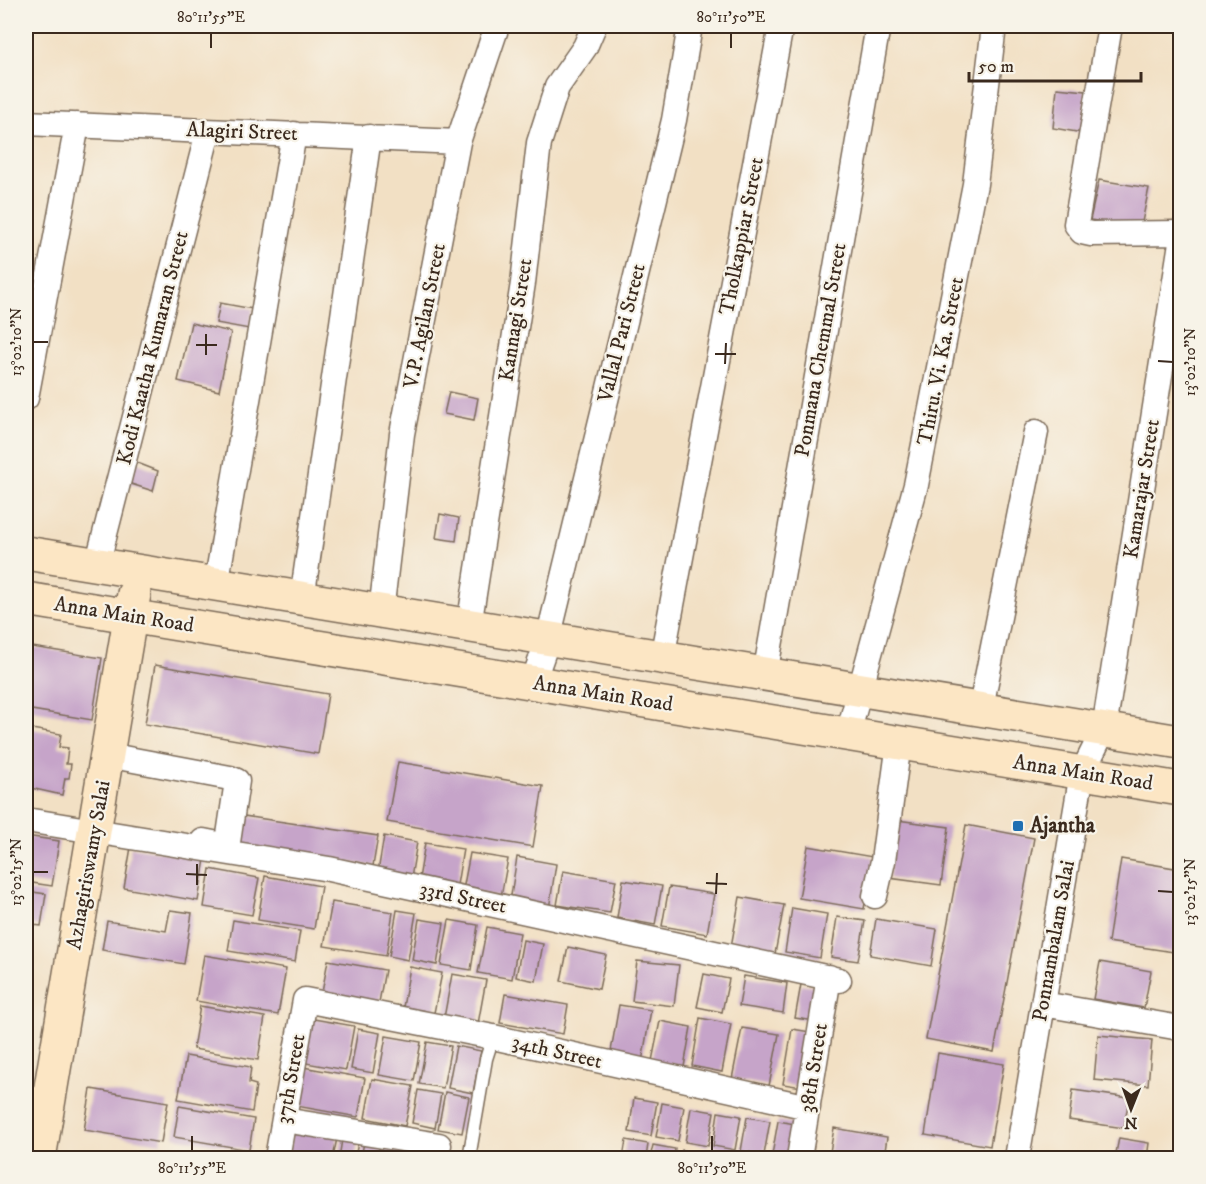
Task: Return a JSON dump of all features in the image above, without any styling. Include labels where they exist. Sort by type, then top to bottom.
[{"type":"main road","points":[[26,553],[859,692],[981,707],[1180,742]]},
{"type":"main road","name":"Azhagiriswamy Salai","points":[[39,1158],[138,571]]},
{"type":"main road","name":"Anna Main Road","points":[[26,599],[1180,789]]},
{"type":"street","name":"V.P. Agilan Street","points":[[381,612],[402,434],[458,142],[497,26]]},
{"type":"street","name":"Kannagi Street","points":[[469,626],[523,283],[538,143],[557,87],[585,47],[594,26]]},
{"type":"street","name":"Vallal Pari Street","points":[[533,682],[548,639],[674,120],[690,26]]},
{"type":"street","name":"Tholkappiar Street","points":[[662,658],[781,26]]},
{"type":"street","name":"Ponmana Chemmal Street","points":[[765,675],[878,26]]},
{"type":"street","name":"Thiru. Vi. Ka. Street","points":[[849,734],[916,485],[975,184],[993,26]]},
{"type":"street","points":[[1110,26],[1076,224],[1082,232],[1091,234],[1180,233]]},
{"type":"street","name":"Alagiri Street","points":[[26,123],[458,142]]},
{"type":"street","points":[[26,398],[33,320],[77,125]]},
{"type":"street","name":"Kodi Kaatha Kumaran Street","points":[[97,565],[208,132]]},
{"type":"street","points":[[216,585],[294,134]]},
{"type":"street","points":[[302,599],[369,137]]},
{"type":"street","name":"Kamarajar Street","points":[[1104,729],[1180,249]]},
{"type":"street","points":[[981,707],[1036,432]]},
{"type":"street","name":"Ponnambalam Salai","points":[[1017,1158],[1082,773],[1104,729]]},
{"type":"street","points":[[875,896],[883,861],[899,743]]},
{"type":"street","points":[[26,820],[96,824],[218,844],[224,844],[229,837],[237,785],[234,779],[107,756]]},
{"type":"street","name":"33rd Street","points":[[96,824],[329,868],[834,978]]},
{"type":"street","name":"38th Street","points":[[799,1158],[834,978]]},
{"type":"street","name":"34th Street","points":[[305,1000],[493,1037],[808,1107]]},
{"type":"street","name":"37th Street","points":[[277,1158],[305,1000]]},
{"type":"street","points":[[1043,1004],[1180,1029]]},
{"type":"street","points":[[284,1120],[440,1145]]},
{"type":"lane","points":[[469,1158],[493,1037]]},
{"type":"building","points":[[1057,88],[1086,91],[1083,133],[1053,128]]},
{"type":"building","points":[[1099,180],[1149,188],[1141,227],[1090,220]]},
{"type":"building","points":[[220,303],[253,309],[249,329],[216,323]]},
{"type":"building","points":[[191,323],[231,332],[219,391],[178,381]]},
{"type":"building","points":[[449,392],[478,398],[474,420],[444,414]]},
{"type":"building","points":[[135,462],[158,471],[153,491],[128,483]]},
{"type":"building","points":[[440,514],[459,518],[456,541],[436,538]]},
{"type":"building","points":[[26,646],[102,658],[92,720],[26,709]]},
{"type":"building","points":[[155,665],[328,694],[318,754],[145,724]]},
{"type":"building","points":[[26,728],[61,734],[59,747],[68,748],[66,764],[71,764],[69,778],[65,778],[62,795],[26,787]]},
{"type":"building","points":[[398,762],[543,786],[533,847],[387,822]]},
{"type":"building","points":[[237,815],[378,836],[373,866],[233,845]]},
{"type":"building","points":[[897,820],[949,827],[941,885],[889,878]]},
{"type":"building","points":[[966,825],[1034,838],[994,1052],[926,1039]]},
{"type":"building","points":[[26,836],[59,841],[52,886],[26,882]]},
{"type":"building","points":[[384,836],[417,842],[411,878],[378,872]]},
{"type":"building","points":[[425,843],[463,849],[456,891],[418,885]]},
{"type":"building","points":[[808,846],[873,857],[864,909],[799,898]]},
{"type":"building","points":[[131,847],[205,859],[198,901],[124,888]]},
{"type":"building","points":[[470,853],[508,859],[501,897],[463,890]]},
{"type":"building","points":[[517,857],[556,864],[549,909],[510,902]]},
{"type":"building","points":[[1121,859],[1180,869],[1180,953],[1108,942]]},
{"type":"building","points":[[210,869],[259,878],[252,915],[204,907]]},
{"type":"building","points":[[563,871],[616,880],[610,913],[557,905]]},
{"type":"building","points":[[265,876],[321,886],[314,929],[258,920]]},
{"type":"building","points":[[623,880],[662,886],[655,925],[617,918]]},
{"type":"building","points":[[669,887],[714,894],[707,934],[662,926]]},
{"type":"building","points":[[26,891],[46,894],[41,926],[26,924]]},
{"type":"building","points":[[740,897],[784,905],[775,954],[731,947]]},
{"type":"building","points":[[332,902],[393,912],[386,956],[324,946]]},
{"type":"building","points":[[792,908],[827,914],[820,958],[785,952]]},
{"type":"building","points":[[170,910],[192,913],[184,964],[102,950],[107,921],[166,931]]},
{"type":"building","points":[[397,910],[416,913],[408,960],[389,956]]},
{"type":"building","points":[[837,917],[865,921],[858,961],[831,957]]},
{"type":"building","points":[[419,919],[444,923],[437,965],[412,960]]},
{"type":"building","points":[[876,919],[937,929],[931,966],[870,955]]},
{"type":"building","points":[[233,920],[300,931],[295,962],[228,951]]},
{"type":"building","points":[[449,920],[478,925],[471,970],[441,965]]},
{"type":"building","points":[[487,927],[520,933],[512,979],[478,973]]},
{"type":"building","points":[[523,940],[543,944],[536,981],[516,977]]},
{"type":"building","points":[[568,947],[606,955],[599,989],[561,981]]},
{"type":"building","points":[[204,955],[286,969],[278,1015],[196,1001]]},
{"type":"building","points":[[328,960],[385,970],[378,1008],[321,998]]},
{"type":"building","points":[[637,961],[679,965],[674,1006],[632,1001]]},
{"type":"building","points":[[1100,962],[1151,971],[1144,1008],[1093,999]]},
{"type":"building","points":[[410,967],[442,973],[433,1018],[402,1013]]},
{"type":"building","points":[[452,974],[486,980],[478,1024],[444,1018]]},
{"type":"building","points":[[704,974],[729,979],[722,1012],[697,1007]]},
{"type":"building","points":[[744,976],[787,983],[783,1013],[739,1006]]},
{"type":"building","points":[[801,984],[821,987],[815,1021],[795,1018]]},
{"type":"building","points":[[505,994],[568,1005],[563,1034],[500,1023]]},
{"type":"building","points":[[619,1005],[651,1010],[642,1062],[610,1057]]},
{"type":"building","points":[[200,1006],[265,1017],[258,1060],[193,1049]]},
{"type":"building","points":[[308,1018],[354,1026],[346,1070],[300,1062]]},
{"type":"building","points":[[700,1018],[731,1024],[722,1072],[692,1066]]},
{"type":"building","points":[[660,1021],[691,1027],[684,1067],[652,1061]]},
{"type":"building","points":[[742,1028],[779,1034],[769,1086],[732,1079]]},
{"type":"building","points":[[358,1029],[380,1033],[373,1073],[351,1069]]},
{"type":"building","points":[[792,1029],[817,1033],[808,1088],[783,1084]]},
{"type":"building","points":[[1098,1035],[1152,1040],[1148,1085],[1094,1080]]},
{"type":"building","points":[[386,1036],[421,1042],[414,1081],[379,1075]]},
{"type":"building","points":[[427,1042],[451,1046],[443,1088],[419,1084]]},
{"type":"building","points":[[456,1046],[481,1051],[473,1093],[448,1088]]},
{"type":"building","points":[[938,1053],[1004,1064],[990,1146],[925,1135]]},
{"type":"building","points":[[186,1056],[251,1067],[249,1083],[256,1085],[252,1112],[178,1099]]},
{"type":"building","points":[[303,1067],[365,1078],[358,1117],[296,1106]]},
{"type":"building","points":[[372,1079],[413,1086],[405,1126],[365,1118]]},
{"type":"building","points":[[91,1089],[168,1102],[161,1143],[84,1130]]},
{"type":"building","points":[[418,1090],[441,1094],[435,1128],[412,1123]]},
{"type":"building","points":[[1073,1090],[1129,1098],[1124,1128],[1069,1120]]},
{"type":"building","points":[[445,1092],[469,1097],[462,1133],[438,1129]]},
{"type":"building","points":[[634,1098],[657,1102],[651,1136],[629,1132]]},
{"type":"building","points":[[662,1103],[684,1107],[678,1141],[656,1137]]},
{"type":"building","points":[[179,1106],[254,1119],[249,1150],[174,1137]]},
{"type":"building","points":[[691,1108],[714,1112],[708,1146],[685,1142]]},
{"type":"building","points":[[718,1112],[741,1116],[735,1150],[713,1146]]},
{"type":"building","points":[[747,1117],[770,1121],[764,1155],[741,1151]]},
{"type":"building","points":[[778,1121],[801,1125],[790,1158],[772,1155]]},
{"type":"building","points":[[293,1125],[338,1133],[333,1158],[287,1158]]},
{"type":"building","points":[[834,1128],[887,1137],[884,1158],[829,1158]]},
{"type":"building","points":[[343,1134],[359,1137],[355,1158],[339,1158]]},
{"type":"building","points":[[1119,1138],[1149,1143],[1147,1158],[1115,1158]]},
{"type":"building","points":[[626,1140],[648,1144],[646,1158],[623,1158]]},
{"type":"building","points":[[364,1142],[380,1145],[377,1158],[361,1158]]},
{"type":"building","points":[[381,1142],[407,1147],[405,1158],[378,1158]]},
{"type":"building","points":[[653,1145],[675,1149],[674,1158],[650,1158]]},
{"type":"building","points":[[682,1150],[705,1154],[704,1158],[681,1158]]},
{"type":"place","name":"Ajantha","points":[[1018,826]]}]
